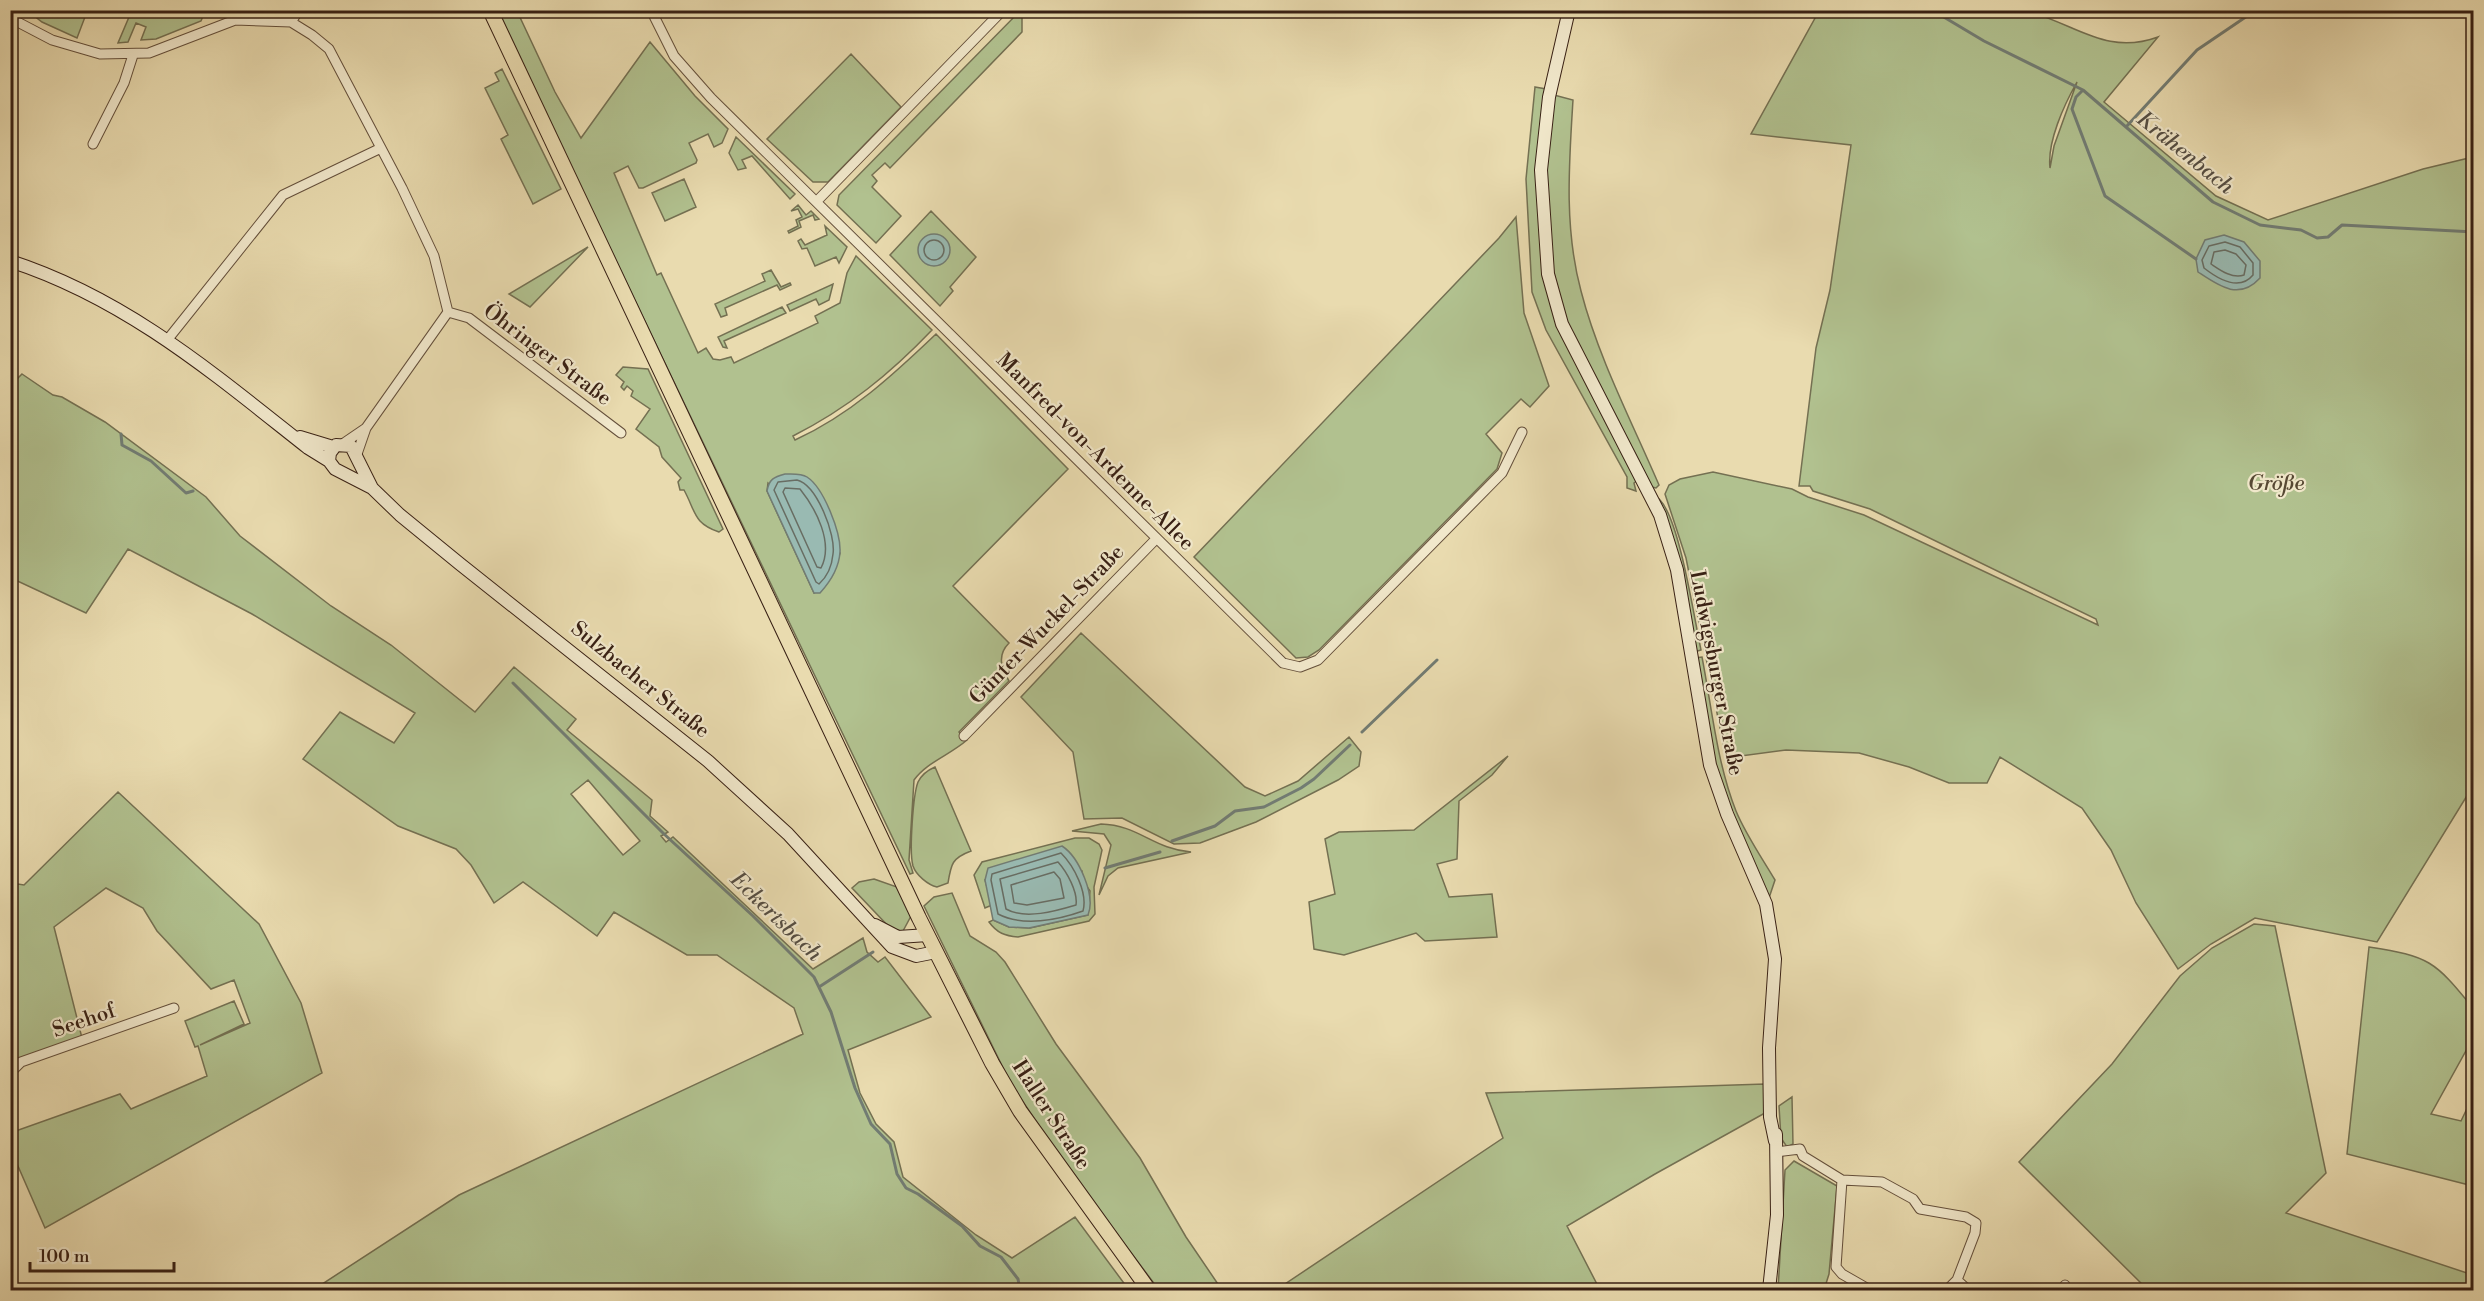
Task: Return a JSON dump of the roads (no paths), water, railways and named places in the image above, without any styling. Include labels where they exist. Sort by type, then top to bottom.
[{"type":"main road","name":"Haller Straße","points":[[490,10],[936,952],[1020,1111],[1149,1290]]},
{"type":"street","points":[[291,22],[300,10]]},
{"type":"street","name":"Manfred-von-Ardenne-Allee","points":[[651,10],[674,56],[692,78],[1278,661],[1294,667],[1308,665],[1318,660],[1502,473],[1522,432]]},
{"type":"street","points":[[818,201],[1003,10]]},
{"type":"street","name":"Ludwigsburger Straße","points":[[1569,10],[1549,97],[1541,170],[1548,274],[1554,303],[1562,324],[1659,515],[1677,570],[1710,765],[1727,814],[1766,904],[1773,932],[1775,959],[1769,1048],[1772,1103],[1776,1116],[1777,1215],[1769,1290]]},
{"type":"street","points":[[10,18],[73,48],[100,54],[133,55],[149,52],[235,15],[291,22],[329,49],[434,256],[448,312],[366,428],[353,467],[342,472]]},
{"type":"street","points":[[93,144],[124,83],[133,55]]},
{"type":"street","points":[[168,339],[283,195],[381,148]]},
{"type":"street","name":"Sulzbacher Straße","points":[[10,261],[67,282],[110,303],[168,339],[308,448],[329,460],[335,469],[372,488],[400,515],[460,564],[708,761],[788,834],[866,920],[899,952],[916,956],[936,952]]},
{"type":"street","name":"Öhringer Straße","points":[[448,312],[468,318],[621,433]]},
{"type":"street","points":[[329,460],[338,445],[366,428]]},
{"type":"street","name":"Sulzbacher Straße","points":[[291,433],[351,446],[372,488]]},
{"type":"street","name":"Günter-Wuckel-Straße","points":[[964,736],[1156,539]]},
{"type":"street","points":[[866,920],[898,937],[928,935]]},
{"type":"street","name":"Seehof","points":[[10,1073],[21,1062],[174,1008]]},
{"type":"street","points":[[1776,1146],[1800,1149],[1803,1156],[1842,1180],[1882,1182],[1912,1199],[1920,1209],[1966,1217],[1976,1223],[1975,1233],[1956,1280],[1947,1290]]},
{"type":"street","points":[[1842,1180],[1836,1267],[1842,1274],[1870,1290]]},
{"type":"street","points":[[1956,1280],[1968,1290]]},
{"type":"water","points":[[934,234],[945,239],[950,250],[945,261],[934,266],[923,261],[918,250],[923,239]]},
{"type":"water","points":[[2224,235],[2244,242],[2260,261],[2260,278],[2244,289],[2229,289],[2198,272],[2196,259],[2205,240]]},
{"type":"water","points":[[785,474],[802,475],[813,483],[825,501],[838,534],[840,552],[838,564],[820,593],[814,593],[767,491],[773,479]]},
{"type":"water","points":[[1062,846],[1080,868],[1088,888],[1090,907],[1088,915],[1029,928],[1009,927],[993,920],[985,880],[988,868]]},
{"type":"waterway","name":"Krähenbach","points":[[1932,10],[1984,41],[2083,90],[2213,202],[2260,225],[2301,230],[2317,238],[2328,237],[2342,225],[2474,232]]},
{"type":"waterway","points":[[2126,127],[2197,50],[2256,10]]},
{"type":"waterway","points":[[2083,90],[2076,97],[2072,109],[2105,196],[2196,259]]},
{"type":"waterway","name":"Eckertsbach","points":[[121,434],[122,445],[151,461],[186,493],[193,491]]},
{"type":"waterway","points":[[1362,732],[1437,660]]},
{"type":"waterway","name":"Eckertsbach","points":[[513,683],[664,834],[753,916],[814,977],[831,1012],[855,1088],[871,1124],[890,1144],[897,1174],[906,1188],[962,1226],[980,1246],[1001,1257],[1018,1279],[1020,1290]]},
{"type":"waterway","points":[[1172,841],[1215,826],[1235,811],[1264,807],[1301,788],[1314,779],[1350,745]]},
{"type":"waterway","points":[[1105,868],[1160,852]]},
{"type":"waterway","points":[[819,987],[873,952]]},
{"type":"park label","name":"Größe","points":[[2276,484]]}]
